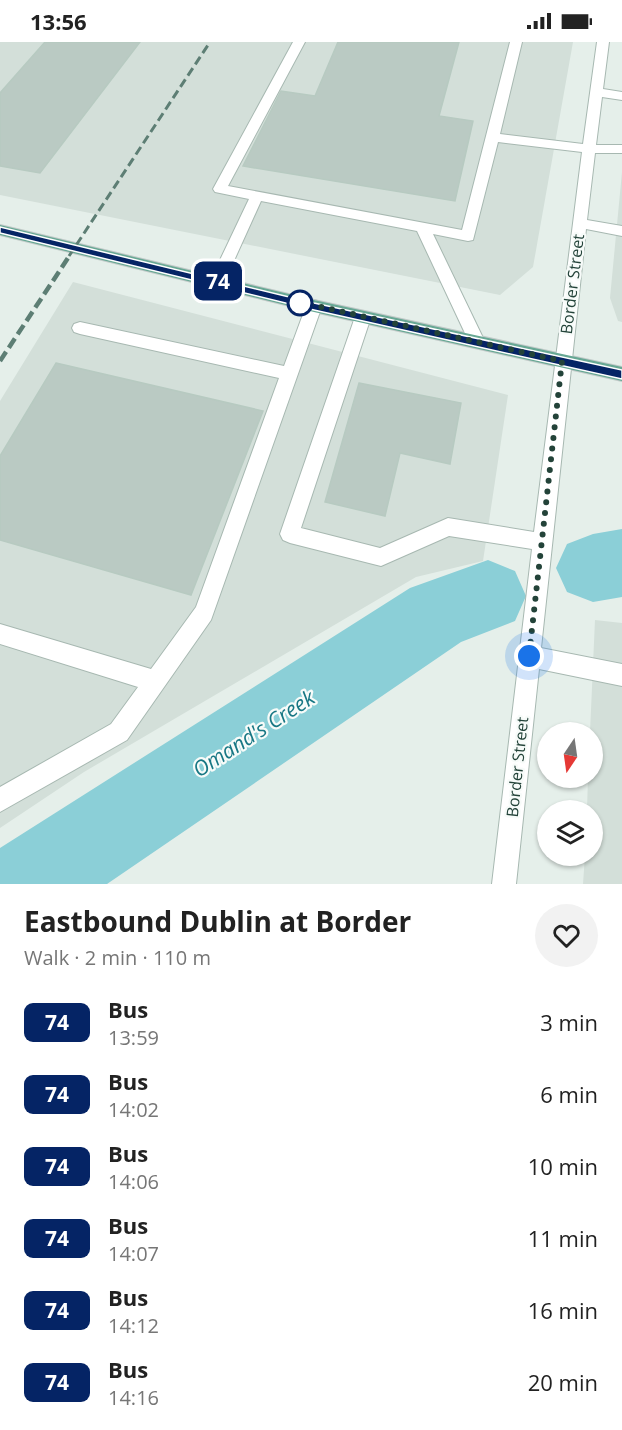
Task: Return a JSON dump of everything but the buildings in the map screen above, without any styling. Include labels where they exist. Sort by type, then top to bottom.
[{"type":"main road","points":[[0,230],[314,306],[622,374]]},
{"type":"street","points":[[299,42],[220,189],[468,236],[516,42]]},
{"type":"street","name":"Border Street","points":[[504,884],[562,361],[603,42]]},
{"type":"street","points":[[597,92],[622,96]]},
{"type":"street","points":[[492,137],[589,148],[622,149]]},
{"type":"street","points":[[218,281],[257,196]]},
{"type":"street","points":[[580,223],[622,231]]},
{"type":"street","points":[[423,228],[477,342]]},
{"type":"street","points":[[0,801],[119,732],[204,613],[314,306]]},
{"type":"street","points":[[363,317],[290,534],[381,557],[448,527],[542,542]]},
{"type":"street","points":[[80,328],[289,374]]},
{"type":"street","points":[[0,634],[155,681]]},
{"type":"street","points":[[529,656],[622,675]]},
{"type":"shaded area","points":[[0,42],[573,42],[533,267],[500,295],[0,195]]},
{"type":"shaded area","points":[[622,172],[622,322],[618,321],[610,298]]},
{"type":"shaded area","points":[[73,282],[508,395],[483,561],[416,577],[84,772],[0,828],[0,401]]},
{"type":"shaded area","points":[[595,620],[622,623],[622,884],[583,884],[584,866],[603,866],[603,800],[587,800],[588,788],[603,788],[603,722],[590,722]]},
{"type":"waterway","name":"Omand's Creek","points":[[593,568],[622,563]]},
{"type":"waterway","name":"Omand's Creek","points":[[27,884],[437,614],[488,596]]},
{"type":"railway","points":[[69,256],[210,42]]},
{"type":"railway","points":[[0,361],[70,255]]},
{"type":"bus line","name":"74","points":[[0,230],[314,306],[622,374]]},
{"type":"route","points":[[300,303],[295,301],[562,361],[529,656]]}]
